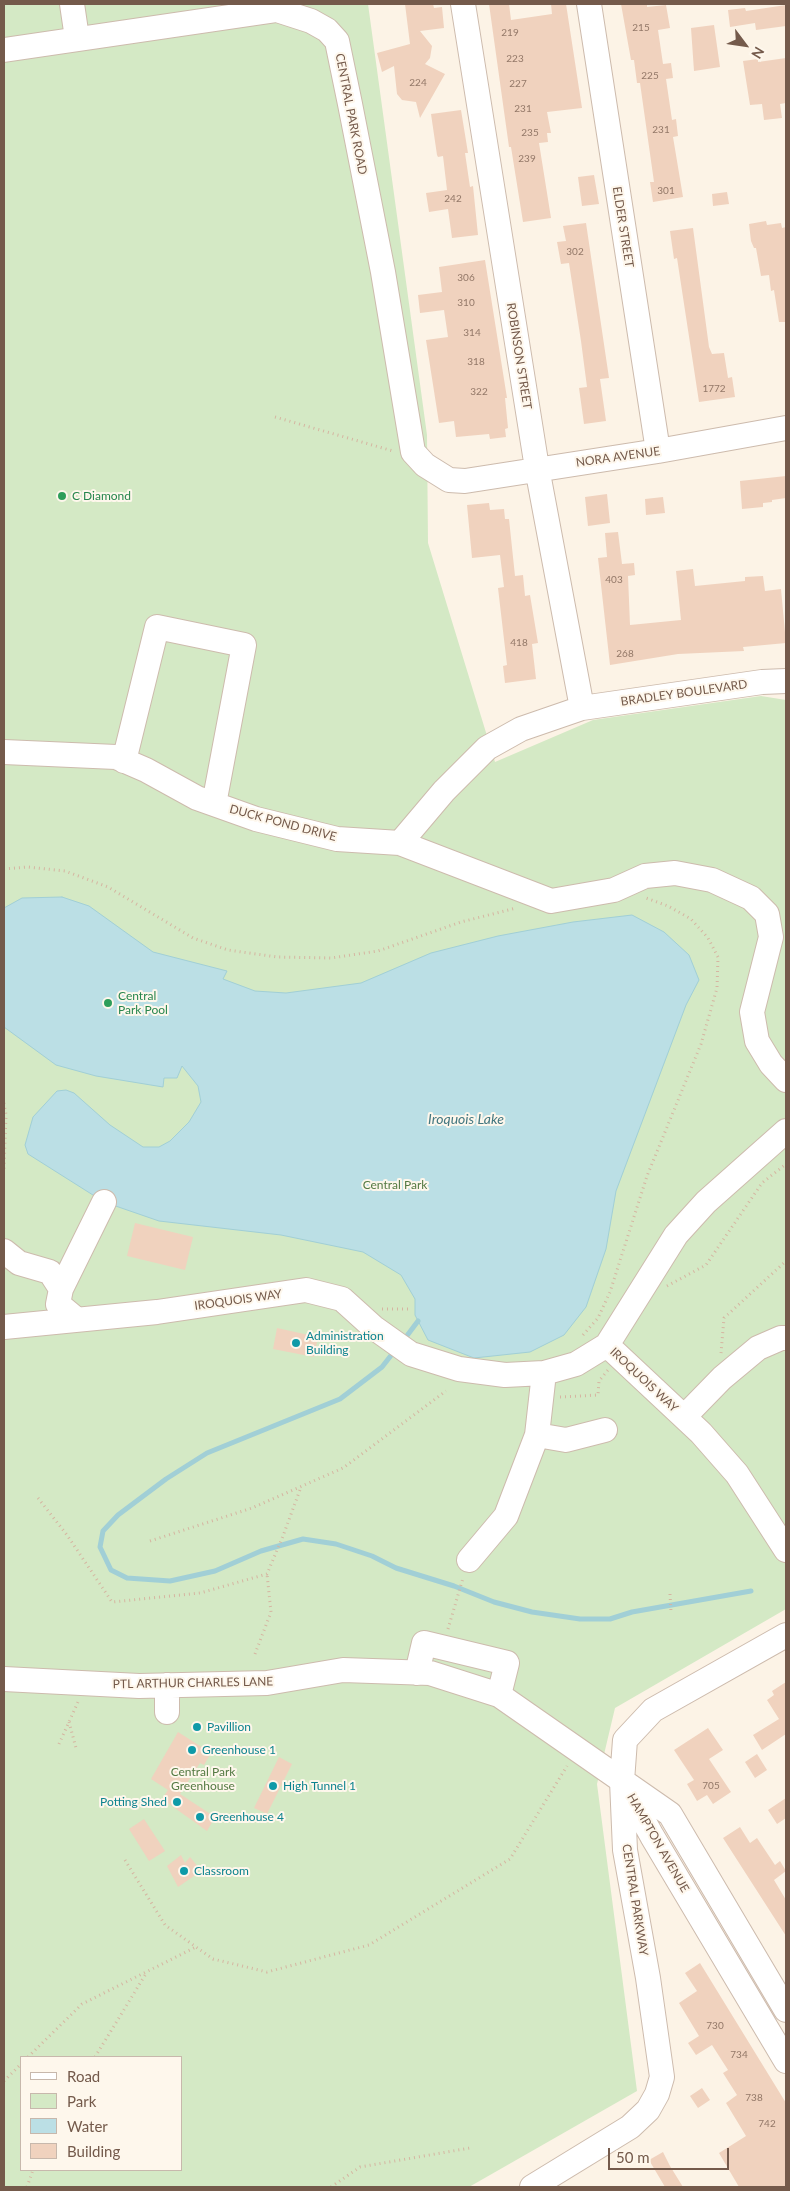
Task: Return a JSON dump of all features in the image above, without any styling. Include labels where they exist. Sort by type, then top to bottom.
[{"type":"street","points":[[72,4],[77,38]]},
{"type":"street","name":"ROBINSON STREET","points":[[463,4],[537,468],[582,708]]},
{"type":"street","name":"ELDER STREET","points":[[589,4],[658,451]]},
{"type":"street","name":"CENTRAL PARK ROAD","points":[[4,50],[276,7],[311,21],[327,30],[336,41],[383,272],[413,452],[420,459]]},
{"type":"street","name":"NORA AVENUE","points":[[420,459],[449,480],[465,481],[537,468],[658,451],[786,428]]},
{"type":"street","points":[[124,761],[157,627],[244,645],[214,804]]},
{"type":"street","name":"BRADLEY BOULEVARD","points":[[582,708],[762,682],[786,681]]},
{"type":"street","points":[[400,843],[444,791],[487,748],[521,729],[582,708]]},
{"type":"street","name":"DUCK POND DRIVE","points":[[4,752],[116,757],[146,770],[197,798],[256,819],[337,839],[400,843],[551,901]]},
{"type":"street","points":[[551,901],[614,890],[645,876],[675,873],[712,880],[751,898],[766,914],[771,937],[752,1012],[756,1041],[771,1064],[786,1080]]},
{"type":"street","points":[[607,1345],[676,1235],[706,1202],[786,1131]]},
{"type":"street","points":[[76,1319],[58,1304],[61,1289],[104,1202]]},
{"type":"street","points":[[4,1251],[19,1263],[50,1272],[61,1289]]},
{"type":"street","name":"IROQUOIS WAY","points":[[4,1326],[156,1312],[306,1290],[342,1299],[373,1328],[410,1354],[459,1369],[505,1375],[544,1373],[576,1364],[607,1345],[684,1417],[737,1474],[786,1550]]},
{"type":"street","points":[[684,1417],[722,1378],[758,1348],[781,1338],[786,1338]]},
{"type":"street","points":[[466,1570],[506,1516],[537,1435],[544,1373]]},
{"type":"street","points":[[537,1435],[566,1440],[604,1430]]},
{"type":"street","name":"CENTRAL PARKWAY","points":[[537,2186],[630,2127],[648,2110],[657,2094],[662,2076],[648,1978],[625,1850],[622,1781],[625,1740],[653,1710],[786,1635]]},
{"type":"street","points":[[417,1673],[424,1643],[507,1663],[499,1695]]},
{"type":"street","name":"PTL ARTHUR CHARLES LANE","points":[[4,1679],[86,1685],[167,1685],[267,1683],[343,1670],[430,1673],[499,1695],[622,1781]]},
{"type":"street","points":[[167,1685],[167,1712]]},
{"type":"street","name":"HAMPTON AVENUE","points":[[622,1781],[670,1814],[786,2010]]},
{"type":"street","name":"HAMPTON AVENUE","points":[[622,1781],[652,1836],[694,1903],[786,2061]]},
{"type":"street","name":"HAMPTON AVENUE","points":[[694,1903],[717,1891]]},
{"type":"path","points":[[275,417],[420,459]]},
{"type":"path","points":[[4,869],[28,867],[65,871],[108,887],[193,938],[228,950],[277,957],[331,958],[378,951],[462,922],[551,901]]},
{"type":"path","points":[[578,1339],[598,1318],[610,1292],[646,1176],[701,1044],[717,988],[718,957],[708,938],[691,919],[668,906],[647,898],[614,890]]},
{"type":"path","points":[[4,1103],[6,1115],[4,1172]]},
{"type":"path","points":[[720,1362],[724,1318],[786,1261]]},
{"type":"path","points":[[150,1540],[252,1508],[343,1468],[446,1391]]},
{"type":"path","points":[[255,1654],[271,1612],[267,1574],[284,1536],[301,1487]]},
{"type":"path","points":[[38,1498],[67,1535],[112,1602],[200,1593],[267,1574]]},
{"type":"path","points":[[443,1648],[466,1570]]},
{"type":"path","points":[[670,1594],[671,1612]]},
{"type":"path","points":[[59,1744],[86,1685]]},
{"type":"path","points":[[69,1722],[76,1748]]},
{"type":"path","points":[[125,1860],[165,1925],[213,1959],[267,1972],[369,1945],[510,1859],[570,1761]]},
{"type":"path","points":[[29,2056],[82,2004],[196,1947]]},
{"type":"path","points":[[96,2056],[148,1971]]},
{"type":"path","points":[[4,2082],[20,2065]]},
{"type":"path","points":[[330,2187],[360,2167],[470,2148]]},
{"type":"path","points":[[27,2187],[33,2171]]},
{"type":"green space","name":"Central Park","points":[[4,4],[368,4],[427,435],[428,543],[495,762],[593,720],[761,696],[786,700],[786,1609],[615,1708],[597,1784],[637,2091],[469,2187],[4,2187]]},
{"type":"water","name":"Iroquois Lake","points":[[62,897],[89,906],[153,952],[227,971],[223,979],[255,991],[286,993],[361,983],[431,953],[498,936],[573,922],[632,915],[664,932],[689,955],[699,980],[686,1005],[616,1191],[606,1249],[586,1307],[564,1335],[530,1352],[474,1358],[428,1340],[415,1315],[415,1299],[401,1275],[363,1252],[281,1235],[159,1221],[104,1202],[28,1154],[25,1145],[33,1117],[57,1091],[66,1090],[74,1093],[110,1125],[143,1147],[159,1147],[170,1141],[189,1122],[201,1102],[198,1086],[182,1066],[177,1078],[164,1078],[163,1087],[96,1076],[56,1065],[4,1027],[4,908],[22,898]]},
{"type":"building","points":[[405,4],[433,4],[434,8],[442,7],[444,28],[420,31],[432,46],[430,58],[425,64],[445,74],[420,118],[416,102],[402,100],[397,94],[394,66],[382,72],[377,53],[410,44]]},
{"type":"building","points":[[489,4],[509,4],[511,20],[552,14],[551,4],[566,4],[582,108],[547,112],[551,133],[547,133],[548,142],[539,143],[551,218],[523,222],[511,147],[509,147]]},
{"type":"building","points":[[621,4],[647,4],[647,7],[666,5],[670,28],[658,30],[663,64],[671,63],[673,78],[666,79],[672,120],[676,119],[678,136],[673,137],[683,197],[653,202],[650,182],[654,182],[640,83],[637,83],[634,60],[631,60]]},
{"type":"building","points":[[786,5],[786,26],[756,30],[755,23],[730,27],[728,10],[745,8],[746,11]]},
{"type":"building","points":[[714,25],[720,67],[694,71],[691,28]]},
{"type":"building","points":[[786,58],[786,103],[780,104],[782,118],[764,120],[762,104],[750,105],[743,61],[758,59],[758,62]]},
{"type":"building","points":[[461,110],[468,153],[465,153],[470,187],[473,186],[478,235],[452,238],[448,209],[429,212],[426,193],[447,190],[443,156],[438,157],[437,155],[431,114]]},
{"type":"building","points":[[594,175],[599,204],[582,206],[578,177]]},
{"type":"building","points":[[727,192],[729,204],[713,206],[712,194]]},
{"type":"building","points":[[766,221],[767,225],[781,223],[782,228],[786,227],[786,322],[779,322],[774,290],[771,291],[769,275],[761,276],[756,248],[754,248],[751,241],[749,224]]},
{"type":"building","points":[[586,223],[609,378],[600,379],[606,421],[584,424],[579,388],[587,387],[581,341],[569,263],[561,264],[557,242],[566,241],[563,226]]},
{"type":"building","points":[[693,228],[709,347],[712,354],[724,353],[728,378],[732,377],[735,397],[699,402],[677,258],[674,259],[670,231]]},
{"type":"building","points":[[485,260],[507,398],[505,398],[508,428],[505,429],[506,437],[490,439],[489,434],[456,437],[454,421],[439,423],[426,340],[448,337],[444,310],[420,313],[418,295],[442,292],[439,267]]},
{"type":"building","points":[[786,476],[786,498],[763,503],[763,507],[742,509],[740,481]]},
{"type":"building","points":[[607,494],[610,523],[588,526],[585,497]]},
{"type":"building","points":[[663,497],[665,513],[646,515],[645,499]]},
{"type":"building","points":[[489,503],[490,510],[504,509],[505,519],[509,519],[515,576],[523,575],[525,596],[530,595],[538,643],[532,644],[536,679],[505,683],[503,666],[507,665],[498,588],[504,587],[500,555],[472,558],[467,505]]},
{"type":"building","points":[[618,532],[622,564],[634,563],[635,575],[628,576],[630,625],[681,620],[676,571],[693,569],[695,586],[745,581],[745,577],[763,576],[765,591],[781,589],[786,643],[743,647],[744,651],[678,654],[610,665],[598,558],[607,557],[605,533]]},
{"type":"building","points":[[135,1223],[193,1237],[185,1270],[127,1256]]},
{"type":"building","name":"Administration Building","points":[[277,1328],[318,1337],[314,1357],[273,1349]]},
{"type":"building","points":[[786,1682],[786,1734],[762,1750],[753,1735],[779,1719],[767,1700],[774,1695],[772,1691]]},
{"type":"building","points":[[708,1728],[723,1750],[709,1759],[731,1792],[713,1804],[707,1795],[697,1801],[687,1784],[694,1780],[674,1750]]},
{"type":"building","points":[[178,1732],[211,1753],[204,1765],[200,1763],[180,1794],[215,1817],[207,1831],[162,1799],[168,1790],[151,1779]]},
{"type":"building","points":[[757,1754],[767,1770],[755,1778],[745,1762]]},
{"type":"building","name":"High Tunnel 1","points":[[279,1757],[292,1764],[267,1814],[254,1808]]},
{"type":"building","points":[[786,1798],[786,1818],[777,1824],[768,1810]]},
{"type":"building","points":[[144,1819],[165,1851],[149,1861],[129,1829]]},
{"type":"building","points":[[740,1827],[750,1843],[757,1838],[775,1865],[780,1861],[786,1871],[774,1880],[786,1900],[786,1936],[723,1838]]},
{"type":"building","name":"Classroom","points":[[181,1855],[185,1863],[190,1857],[199,1868],[197,1874],[178,1887],[167,1866]]},
{"type":"building","points":[[700,1963],[786,2103],[786,2187],[739,2187],[719,2153],[746,2136],[726,2103],[737,2095],[723,2073],[728,2070],[712,2045],[696,2055],[688,2043],[699,2036],[679,2003],[697,1991],[685,1973]]},
{"type":"building","points":[[702,2088],[710,2100],[698,2108],[690,2096]]},
{"type":"building","points":[[663,2152],[683,2187],[665,2187],[649,2160]]},
{"type":"waterway","points":[[403,1341],[418,1321]]},
{"type":"waterway","points":[[396,1349],[382,1367],[340,1399],[207,1453],[166,1479],[118,1515],[103,1531],[100,1547],[111,1570],[127,1578],[170,1581],[215,1571],[261,1551],[303,1539],[336,1544],[372,1556],[396,1568],[454,1586],[494,1602],[532,1612],[580,1619],[610,1619],[632,1612],[751,1591]]},
{"type":"place","name":"C Diamond","points":[[62,496]]},
{"type":"place","name":"Central Park Pool","points":[[108,1003]]},
{"type":"place","name":"Administration Building","points":[[296,1343]]},
{"type":"place","name":"Pavillion","points":[[197,1727]]},
{"type":"place","name":"Greenhouse 1","points":[[192,1750]]},
{"type":"place","name":"High Tunnel 1","points":[[273,1786]]},
{"type":"place","name":"Potting Shed","points":[[177,1802]]},
{"type":"place","name":"Greenhouse 4","points":[[200,1817]]},
{"type":"place","name":"Classroom","points":[[184,1871]]},
{"type":"park label","name":"Central Park Greenhouse","points":[[203,1779]]}]
